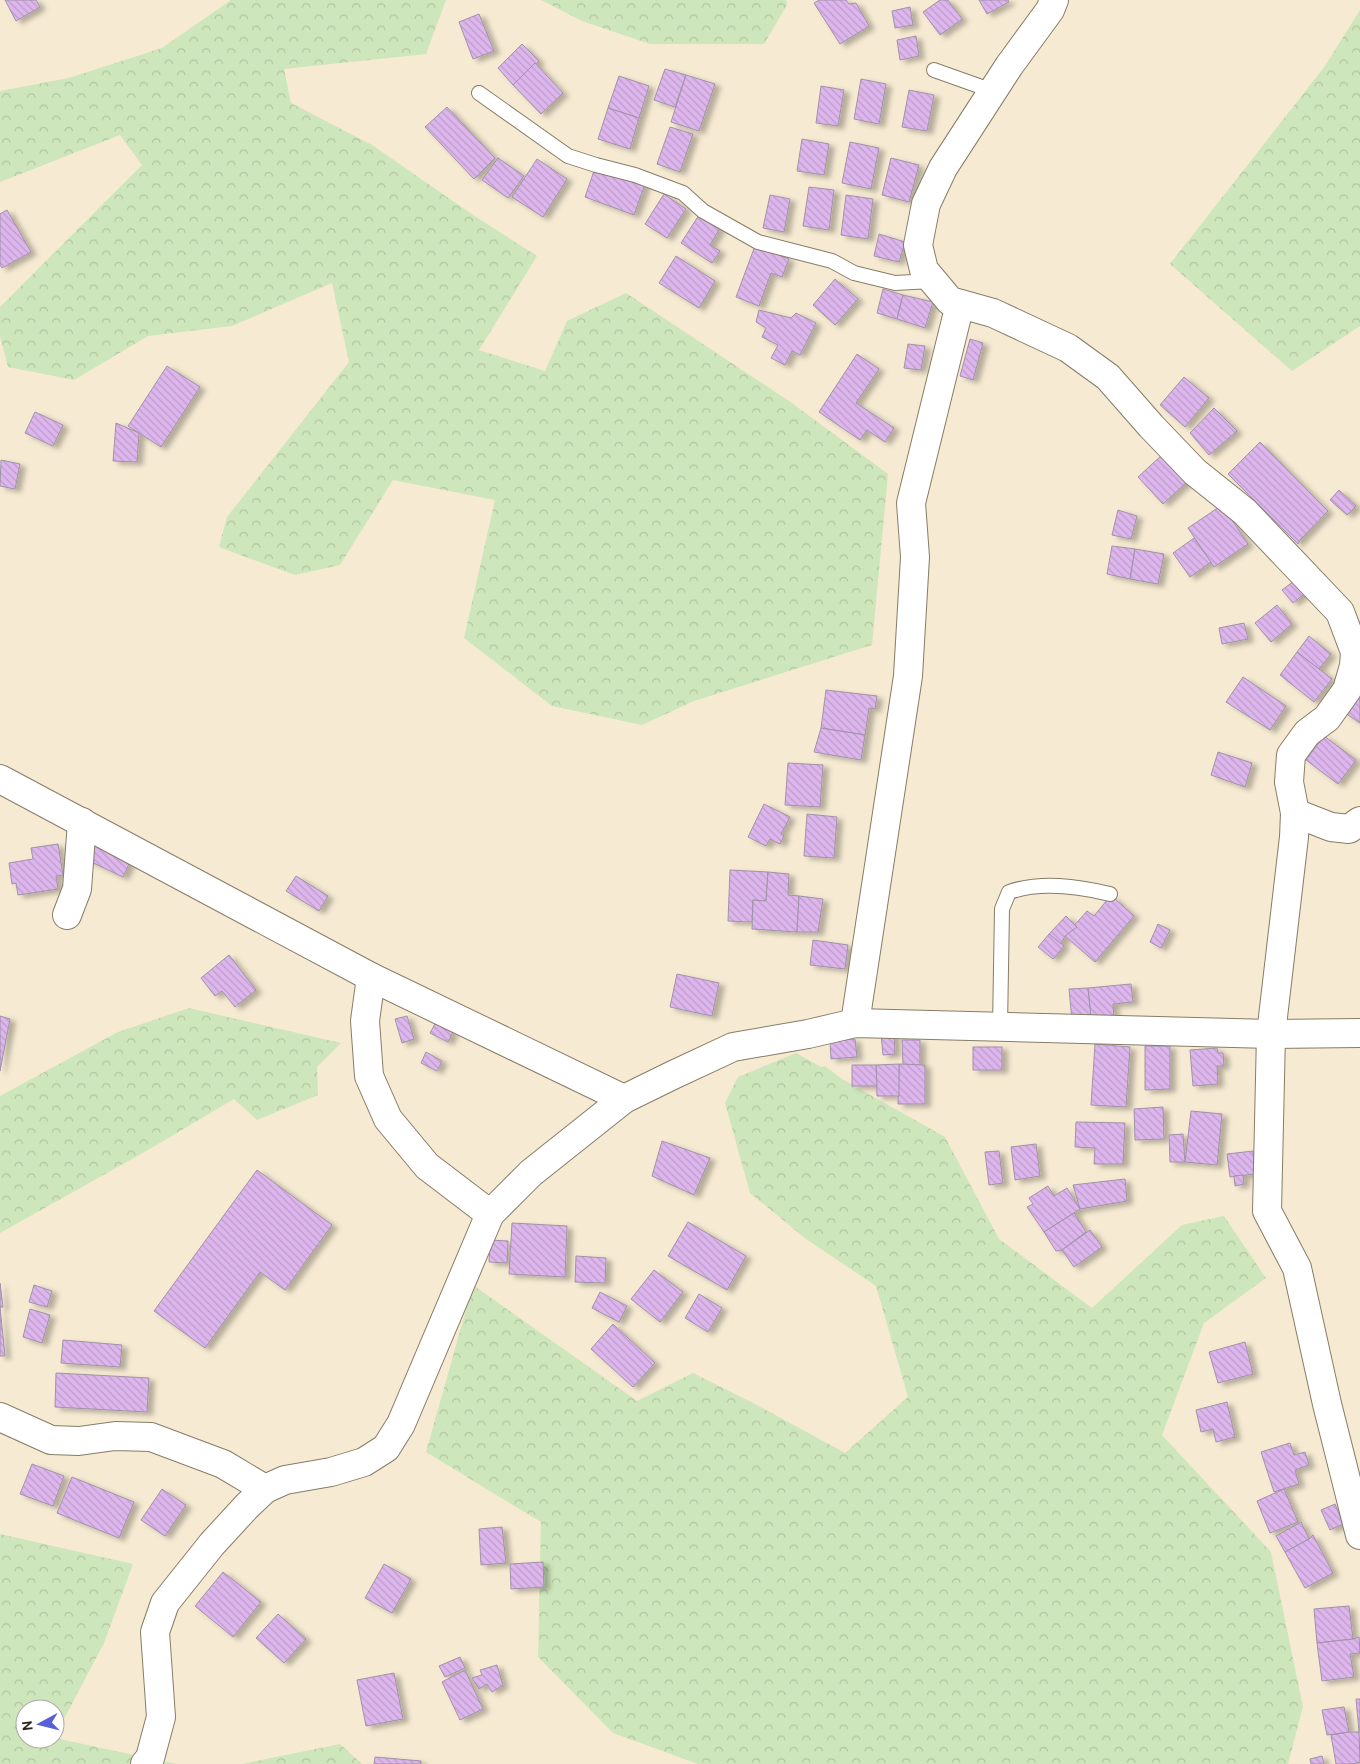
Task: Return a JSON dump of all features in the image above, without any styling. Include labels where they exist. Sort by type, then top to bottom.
[{"type":"street","points":[[1054,0],[1050,10],[993,91],[943,168],[926,204],[918,245],[924,270],[950,301],[992,313],[1068,348],[1108,377],[1195,472],[1245,512],[1350,606],[1355,652],[1354,666],[1346,690],[1327,718],[1307,733],[1292,755],[1289,782],[1295,812],[1294,837],[1271,1034],[1267,1211],[1297,1268],[1327,1404],[1360,1535]]},
{"type":"street","points":[[855,1023],[908,676],[914,557],[911,503],[960,304]]},
{"type":"street","points":[[2,787],[82,822],[371,976],[624,1099]]},
{"type":"street","points":[[1295,812],[1331,826],[1349,829],[1360,821]]},
{"type":"street","points":[[68,915],[76,889],[82,822]]},
{"type":"street","points":[[371,976],[365,1021],[369,1076],[388,1119],[427,1166],[490,1214]]},
{"type":"street","points":[[145,1764],[150,1758],[161,1717],[155,1632],[165,1603],[212,1544],[265,1489],[285,1480],[330,1472],[364,1462],[386,1448],[401,1424],[490,1214],[531,1173],[624,1099],[733,1047],[808,1034],[855,1023],[1271,1034],[1360,1033]]},
{"type":"street","points":[[0,1417],[51,1440],[79,1441],[115,1436],[151,1437],[223,1464],[265,1489]]},
{"type":"lane","points":[[934,70],[993,91]]},
{"type":"lane","points":[[479,93],[568,156],[635,175],[683,193],[702,211],[758,242],[832,261],[854,273],[895,283],[932,281]]},
{"type":"lane","points":[[1000,1027],[1002,909],[1009,892],[1026,886],[1060,886],[1086,888],[1110,894]]},
{"type":"green space","points":[[231,0],[446,0],[426,54],[284,69],[291,103],[372,145],[476,217],[537,256],[479,350],[545,371],[567,321],[626,293],[789,401],[888,474],[872,645],[694,701],[642,725],[552,706],[464,638],[495,500],[393,480],[340,565],[295,575],[219,547],[227,517],[349,362],[332,283],[232,326],[148,336],[74,380],[8,367],[0,336],[0,307],[142,165],[120,135],[0,182],[0,91],[69,78],[162,48]]},
{"type":"green space","points":[[541,0],[786,0],[787,5],[764,44],[650,44],[582,21]]},
{"type":"green space","points":[[1360,10],[1360,326],[1292,371],[1170,264],[1325,66]]},
{"type":"green space","points":[[189,1008],[341,1043],[317,1067],[318,1095],[257,1120],[234,1099],[148,1150],[0,1233],[0,1096],[118,1032]]},
{"type":"green space","points":[[796,1053],[821,1067],[825,1066],[842,1079],[945,1137],[999,1239],[1092,1308],[1182,1225],[1224,1216],[1266,1278],[1204,1323],[1162,1435],[1271,1552],[1303,1707],[1288,1764],[698,1764],[613,1733],[538,1657],[541,1522],[426,1452],[473,1285],[637,1401],[693,1373],[845,1453],[908,1397],[876,1286],[806,1239],[750,1193],[725,1103],[738,1077]]},
{"type":"green space","points":[[0,1534],[133,1564],[104,1643],[65,1717],[65,1699],[15,1699],[15,1749],[65,1749],[65,1740],[176,1764],[0,1764]]},
{"type":"green space","points":[[340,1744],[362,1764],[242,1764]]},
{"type":"building","points":[[5,0],[36,0],[40,7],[16,21]]},
{"type":"building","points":[[819,0],[846,0],[849,4],[856,3],[869,26],[840,44],[814,3]]},
{"type":"building","points":[[940,0],[948,0],[962,19],[940,35],[923,12]]},
{"type":"building","points":[[979,0],[1008,0],[1009,2],[987,14]]},
{"type":"building","points":[[910,7],[913,25],[895,28],[892,11]]},
{"type":"building","points":[[479,14],[494,51],[473,59],[459,22]]},
{"type":"building","points":[[916,36],[919,56],[900,60],[897,40]]},
{"type":"building","points":[[522,44],[539,61],[513,85],[498,68]]},
{"type":"building","points":[[535,63],[563,93],[541,114],[513,85]]},
{"type":"building","points":[[665,69],[686,75],[675,107],[654,100]]},
{"type":"building","points":[[686,75],[715,84],[699,131],[671,122]]},
{"type":"building","points":[[619,76],[649,86],[639,118],[608,108]]},
{"type":"building","points":[[861,79],[886,84],[879,124],[854,119]]},
{"type":"building","points":[[821,86],[844,90],[838,126],[816,123]]},
{"type":"building","points":[[909,90],[934,95],[927,131],[902,127]]},
{"type":"building","points":[[447,107],[495,158],[474,179],[425,127]]},
{"type":"building","points":[[608,108],[639,118],[630,149],[598,139]]},
{"type":"building","points":[[670,127],[693,134],[680,172],[657,164]]},
{"type":"building","points":[[802,139],[829,144],[824,175],[797,171]]},
{"type":"building","points":[[850,142],[879,148],[871,189],[842,183]]},
{"type":"building","points":[[498,158],[524,176],[508,198],[482,180]]},
{"type":"building","points":[[891,158],[919,165],[909,202],[882,195]]},
{"type":"building","points":[[537,159],[567,179],[543,217],[512,197]]},
{"type":"building","points":[[596,165],[645,184],[634,215],[585,197]]},
{"type":"building","points":[[809,187],[834,190],[829,230],[803,226]]},
{"type":"building","points":[[664,194],[686,209],[667,238],[645,224]]},
{"type":"building","points":[[770,195],[790,199],[784,232],[763,228]]},
{"type":"building","points":[[846,195],[873,199],[868,239],[841,235]]},
{"type":"building","points":[[7,210],[31,252],[2,268],[0,265],[0,214]]},
{"type":"building","points":[[699,215],[720,228],[710,245],[720,251],[712,263],[681,243]]},
{"type":"building","points":[[879,234],[905,242],[899,262],[874,256]]},
{"type":"building","points":[[755,246],[789,259],[782,277],[771,273],[759,306],[736,297]]},
{"type":"building","points":[[676,256],[715,281],[699,308],[659,283]]},
{"type":"building","points":[[835,279],[858,299],[835,325],[813,305]]},
{"type":"building","points":[[883,289],[903,295],[897,319],[877,313]]},
{"type":"building","points":[[903,295],[933,302],[925,328],[897,319]]},
{"type":"building","points":[[759,310],[791,318],[796,313],[816,323],[800,355],[792,351],[785,365],[771,358],[778,345],[762,337],[766,328],[756,322]]},
{"type":"building","points":[[970,339],[983,343],[973,380],[960,376]]},
{"type":"building","points":[[908,344],[925,346],[921,370],[904,368]]},
{"type":"building","points":[[857,354],[879,369],[856,403],[894,428],[885,442],[867,430],[860,440],[819,412]]},
{"type":"building","points":[[167,366],[200,387],[161,447],[128,426]]},
{"type":"building","points":[[1184,377],[1209,398],[1185,427],[1160,405]]},
{"type":"building","points":[[1214,408],[1237,431],[1209,455],[1190,433]]},
{"type":"building","points":[[35,412],[63,425],[53,446],[25,433]]},
{"type":"building","points":[[116,423],[139,433],[137,462],[113,461]]},
{"type":"building","points":[[1260,442],[1328,511],[1298,544],[1228,474]]},
{"type":"building","points":[[1163,454],[1188,481],[1163,504],[1138,477]]},
{"type":"building","points":[[1,460],[20,464],[15,489],[0,486]]},
{"type":"building","points":[[1339,490],[1356,506],[1347,515],[1330,500]]},
{"type":"building","points":[[1222,505],[1248,544],[1214,567],[1188,528]]},
{"type":"building","points":[[1118,510],[1137,516],[1131,539],[1112,535]]},
{"type":"building","points":[[1194,538],[1211,562],[1190,577],[1173,553]]},
{"type":"building","points":[[1112,546],[1135,549],[1130,579],[1107,574]]},
{"type":"building","points":[[1135,549],[1164,554],[1158,584],[1130,579]]},
{"type":"building","points":[[1298,578],[1308,591],[1293,603],[1282,590]]},
{"type":"building","points":[[1277,605],[1292,624],[1271,642],[1255,623]]},
{"type":"building","points":[[1244,623],[1248,639],[1222,644],[1219,628]]},
{"type":"building","points":[[1309,636],[1331,654],[1319,669],[1297,652]]},
{"type":"building","points":[[1297,652],[1332,679],[1314,702],[1280,675]]},
{"type":"building","points":[[1243,677],[1286,706],[1270,730],[1226,702]]},
{"type":"building","points":[[826,690],[877,696],[875,709],[869,708],[865,735],[821,728]]},
{"type":"building","points":[[1358,693],[1360,695],[1360,723],[1345,713]]},
{"type":"building","points":[[821,728],[865,735],[861,760],[814,752]]},
{"type":"building","points":[[1324,736],[1356,760],[1338,784],[1306,760]]},
{"type":"building","points":[[1218,752],[1252,763],[1245,787],[1211,775]]},
{"type":"building","points":[[788,763],[823,765],[820,807],[785,805]]},
{"type":"building","points":[[764,804],[790,817],[781,834],[784,836],[780,844],[770,839],[766,846],[748,837]]},
{"type":"building","points":[[807,814],[837,817],[834,858],[804,856]]},
{"type":"building","points":[[58,844],[63,875],[56,876],[58,889],[18,895],[16,883],[12,884],[9,863],[33,859],[31,848]]},
{"type":"building","points":[[91,844],[130,862],[123,877],[85,859]]},
{"type":"building","points":[[730,870],[768,872],[766,901],[753,900],[752,922],[728,921]]},
{"type":"building","points":[[768,872],[789,874],[788,895],[799,896],[797,932],[752,929],[753,900],[766,901]]},
{"type":"building","points":[[296,876],[328,896],[319,911],[286,891]]},
{"type":"building","points":[[799,896],[823,899],[818,932],[797,932]]},
{"type":"building","points":[[1113,897],[1134,916],[1095,962],[1065,936],[1087,911],[1094,916],[1107,900]]},
{"type":"building","points":[[1066,916],[1077,927],[1065,936],[1061,944],[1049,934]]},
{"type":"building","points":[[1158,924],[1170,930],[1161,948],[1150,942]]},
{"type":"building","points":[[1049,934],[1064,946],[1053,959],[1038,947]]},
{"type":"building","points":[[813,940],[848,945],[845,969],[810,965]]},
{"type":"building","points":[[229,955],[256,990],[235,1007],[222,991],[215,996],[201,978]]},
{"type":"building","points":[[677,974],[719,983],[712,1016],[670,1007]]},
{"type":"building","points":[[1131,984],[1133,1002],[1113,1004],[1114,1020],[1091,1018],[1088,988]]},
{"type":"building","points":[[1088,988],[1091,1018],[1072,1020],[1069,989]]},
{"type":"building","points":[[0,1016],[10,1019],[0,1071]]},
{"type":"building","points":[[407,1016],[414,1039],[402,1043],[395,1019]]},
{"type":"building","points":[[436,1022],[453,1032],[448,1042],[430,1033]]},
{"type":"building","points":[[894,1033],[895,1054],[883,1055],[881,1034]]},
{"type":"building","points":[[855,1039],[857,1057],[831,1059],[830,1041]]},
{"type":"building","points":[[902,1040],[920,1040],[920,1065],[903,1065]]},
{"type":"building","points":[[1095,1044],[1130,1047],[1126,1107],[1091,1105]]},
{"type":"building","points":[[1145,1046],[1170,1046],[1170,1089],[1145,1090]]},
{"type":"building","points":[[973,1047],[1002,1047],[1002,1070],[973,1070]]},
{"type":"building","points":[[1217,1048],[1218,1053],[1223,1053],[1224,1066],[1217,1066],[1218,1084],[1193,1086],[1190,1050]]},
{"type":"building","points":[[426,1052],[442,1061],[437,1071],[421,1063]]},
{"type":"building","points":[[899,1064],[925,1065],[925,1104],[898,1104]]},
{"type":"building","points":[[899,1064],[899,1096],[877,1096],[876,1065]]},
{"type":"building","points":[[852,1065],[876,1065],[877,1086],[852,1086]]},
{"type":"building","points":[[1163,1107],[1164,1139],[1135,1140],[1134,1109]]},
{"type":"building","points":[[1191,1111],[1222,1114],[1217,1165],[1185,1162]]},
{"type":"building","points":[[1076,1122],[1125,1123],[1123,1164],[1094,1164],[1095,1148],[1075,1147]]},
{"type":"building","points":[[1183,1134],[1185,1162],[1170,1162],[1169,1135]]},
{"type":"building","points":[[662,1141],[710,1158],[694,1195],[652,1176]]},
{"type":"building","points":[[1036,1144],[1040,1176],[1015,1180],[1011,1147]]},
{"type":"building","points":[[999,1151],[1003,1183],[989,1185],[985,1152]]},
{"type":"building","points":[[1253,1151],[1255,1174],[1230,1177],[1227,1154]]},
{"type":"building","points":[[257,1170],[332,1225],[285,1290],[260,1272],[205,1348],[154,1311]]},
{"type":"building","points":[[1243,1175],[1244,1184],[1235,1186],[1234,1176]]},
{"type":"building","points":[[1125,1179],[1127,1201],[1080,1209],[1073,1185]]},
{"type":"building","points":[[1048,1186],[1054,1196],[1067,1188],[1080,1209],[1044,1232],[1027,1207],[1033,1204],[1029,1198]]},
{"type":"building","points":[[1074,1213],[1086,1232],[1062,1250],[1056,1251],[1044,1232]]},
{"type":"building","points":[[688,1222],[746,1256],[727,1290],[668,1256]]},
{"type":"building","points":[[512,1223],[567,1226],[565,1277],[509,1274]]},
{"type":"building","points":[[1090,1230],[1102,1247],[1074,1267],[1062,1250]]},
{"type":"building","points":[[490,1240],[508,1241],[507,1263],[489,1262]]},
{"type":"building","points":[[576,1256],[606,1258],[605,1283],[575,1282]]},
{"type":"building","points":[[654,1270],[683,1292],[660,1322],[631,1299]]},
{"type":"building","points":[[0,1283],[3,1307],[0,1307]]},
{"type":"building","points":[[34,1285],[52,1291],[47,1307],[29,1302]]},
{"type":"building","points":[[600,1292],[627,1306],[619,1322],[592,1308]]},
{"type":"building","points":[[699,1294],[722,1308],[708,1332],[685,1318]]},
{"type":"building","points":[[0,1307],[5,1356],[0,1356]]},
{"type":"building","points":[[30,1309],[50,1315],[42,1343],[23,1337]]},
{"type":"building","points":[[613,1324],[655,1363],[633,1387],[591,1349]]},
{"type":"building","points":[[63,1340],[122,1345],[120,1367],[61,1363]]},
{"type":"building","points":[[1245,1342],[1253,1374],[1218,1383],[1209,1352]]},
{"type":"building","points":[[56,1373],[149,1378],[147,1412],[55,1407]]},
{"type":"building","points":[[1227,1402],[1235,1437],[1216,1442],[1213,1429],[1201,1432],[1196,1410]]},
{"type":"building","points":[[1290,1443],[1294,1455],[1305,1452],[1309,1465],[1295,1470],[1299,1484],[1274,1492],[1261,1452]]},
{"type":"building","points":[[32,1464],[64,1476],[53,1506],[20,1494]]},
{"type":"building","points":[[72,1477],[134,1502],[119,1538],[57,1513]]},
{"type":"building","points":[[162,1489],[186,1505],[165,1536],[141,1520]]},
{"type":"building","points":[[1284,1489],[1298,1522],[1270,1533],[1257,1501]]},
{"type":"building","points":[[1335,1504],[1343,1524],[1330,1530],[1321,1510]]},
{"type":"building","points":[[1301,1522],[1309,1539],[1285,1552],[1276,1536]]},
{"type":"building","points":[[502,1527],[506,1563],[481,1565],[479,1529]]},
{"type":"building","points":[[1313,1535],[1333,1573],[1305,1588],[1285,1552]]},
{"type":"building","points":[[543,1562],[544,1587],[511,1589],[510,1564]]},
{"type":"building","points":[[384,1564],[411,1579],[392,1613],[365,1598]]},
{"type":"building","points":[[223,1572],[261,1602],[233,1637],[195,1606]]},
{"type":"building","points":[[1349,1606],[1353,1639],[1317,1643],[1314,1609]]},
{"type":"building","points":[[278,1614],[306,1639],[284,1663],[256,1638]]},
{"type":"building","points":[[1359,1637],[1360,1653],[1350,1654],[1354,1677],[1322,1681],[1317,1643]]},
{"type":"building","points":[[460,1657],[465,1668],[445,1677],[439,1666]]},
{"type":"building","points":[[497,1665],[503,1685],[492,1692],[487,1684],[479,1689],[472,1678],[482,1675],[480,1670]]},
{"type":"building","points":[[465,1670],[483,1709],[460,1720],[442,1682]]},
{"type":"building","points":[[394,1673],[403,1719],[366,1726],[357,1680]]},
{"type":"building","points":[[1356,1699],[1360,1699],[1360,1732],[1359,1732]]},
{"type":"building","points":[[1344,1707],[1349,1732],[1327,1735],[1322,1710]]},
{"type":"building","points":[[1359,1732],[1360,1762],[1336,1764],[1331,1735]]},
{"type":"building","points":[[1322,1756],[1324,1764],[1311,1764],[1310,1759]]},
{"type":"building","points":[[375,1757],[421,1761],[421,1764],[374,1764]]}]
